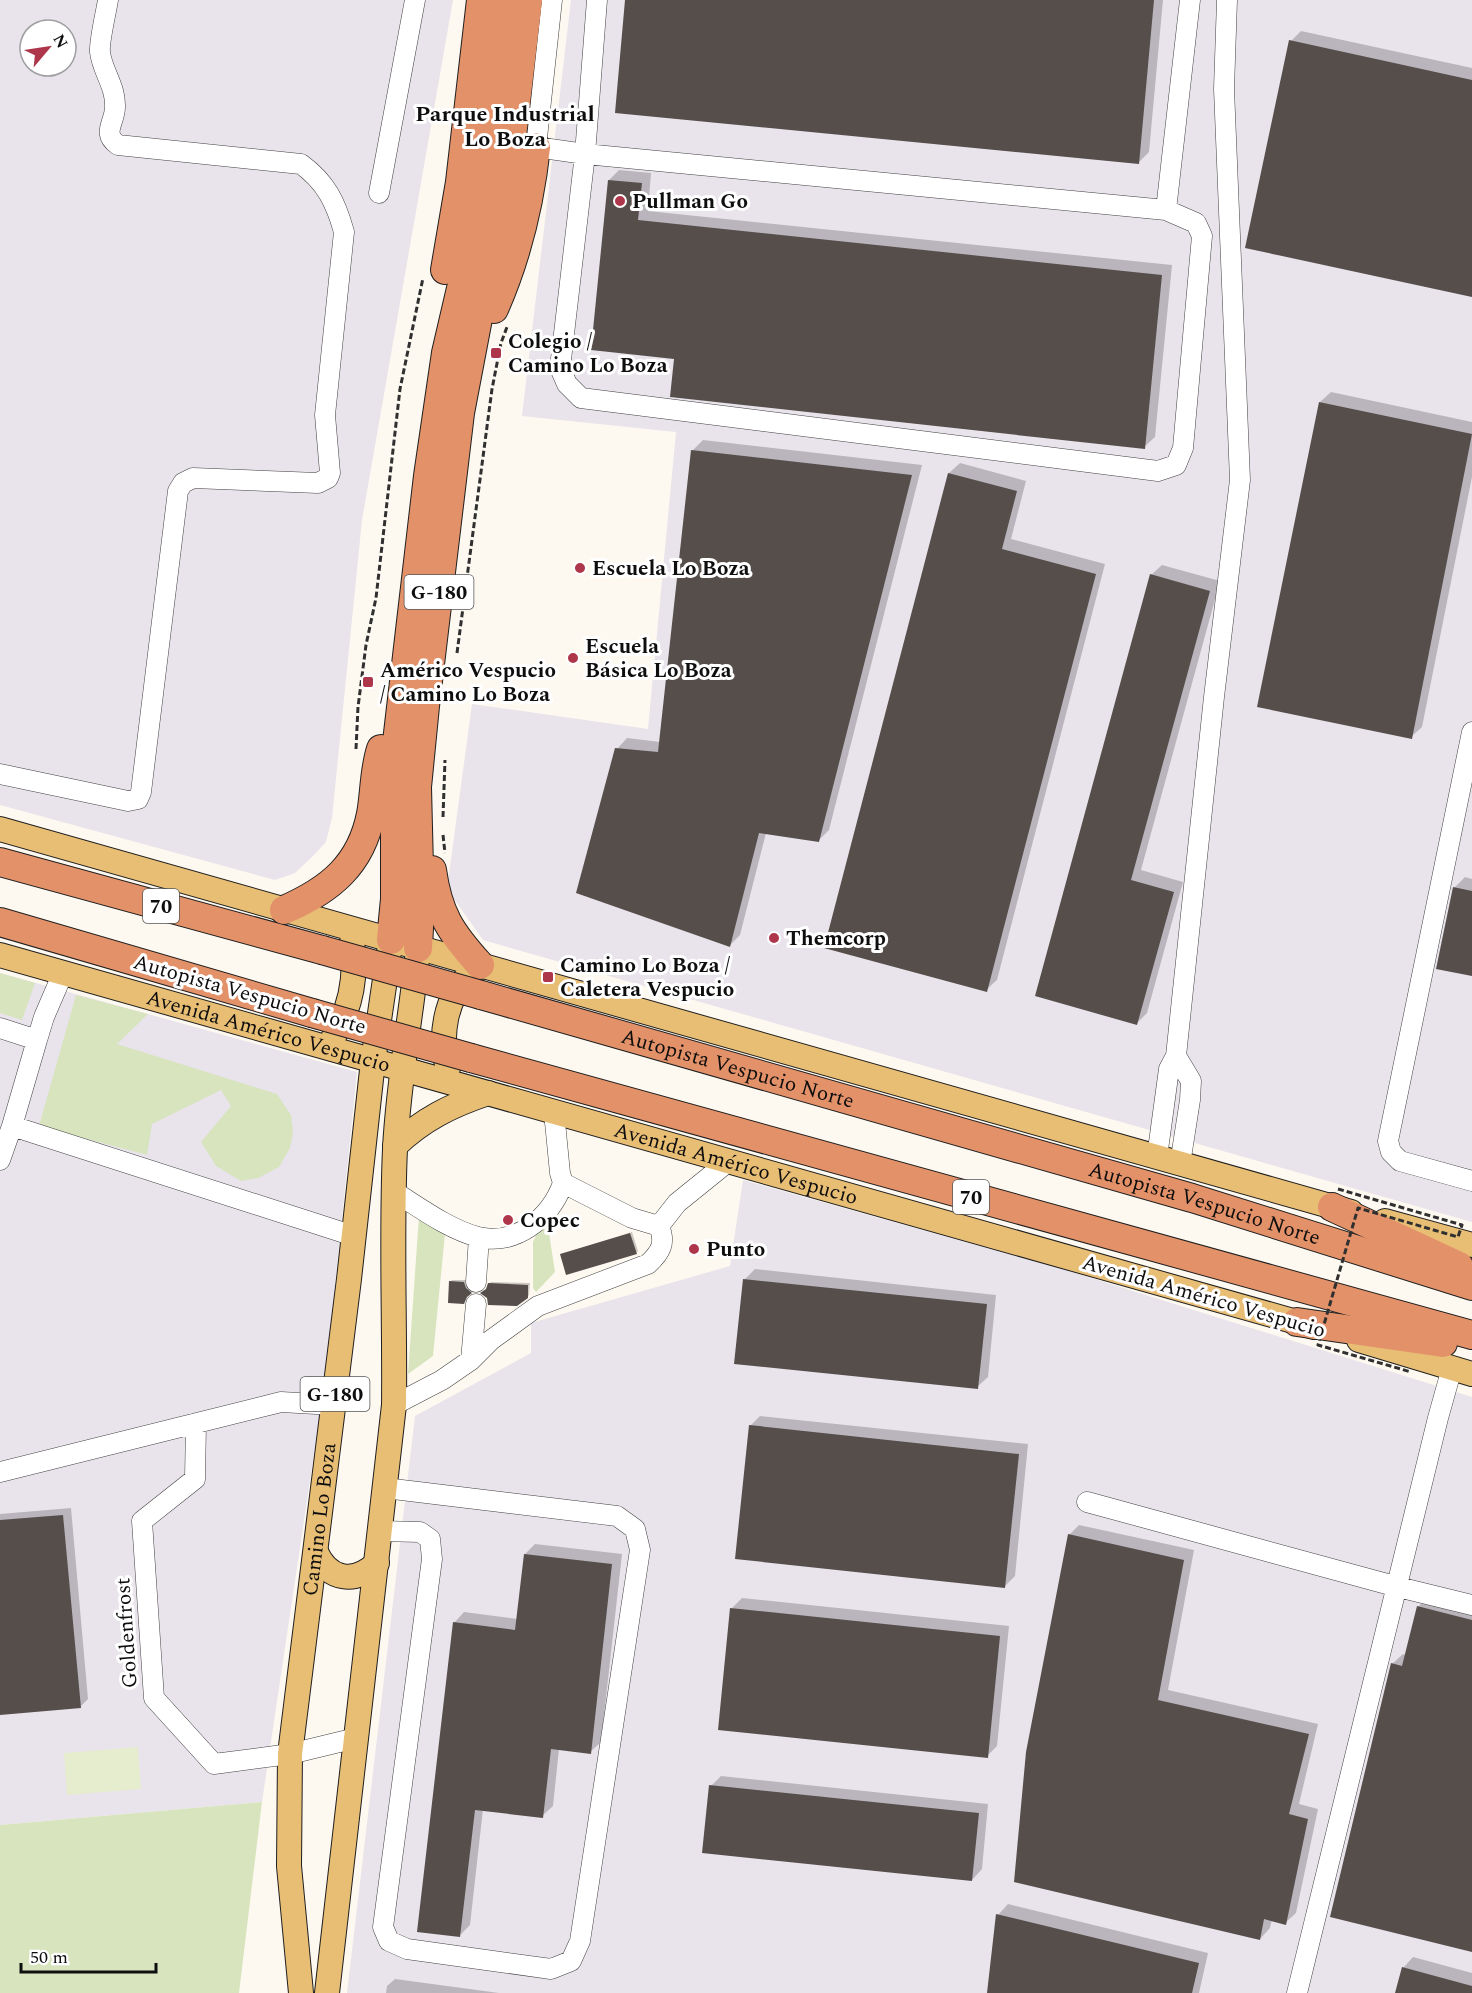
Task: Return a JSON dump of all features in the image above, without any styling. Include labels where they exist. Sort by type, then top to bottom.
[{"type":"highway","points":[[446,352],[442,315],[443,279],[460,182],[481,0]]},
{"type":"highway","points":[[446,352],[466,267],[488,147],[505,0]]},
{"type":"highway","points":[[467,375],[512,145],[528,0]]},
{"type":"highway","points":[[467,375],[516,251],[529,197],[536,147]]},
{"type":"highway","name":"G-180","points":[[391,940],[395,899],[394,759],[428,476],[446,352]]},
{"type":"highway","name":"G-180","points":[[418,948],[420,908],[418,766],[457,437],[467,375]]},
{"type":"highway","points":[[284,910],[320,893],[344,871],[352,860],[360,846],[371,813],[378,757],[384,739],[401,707]]},
{"type":"highway","points":[[417,810],[428,844],[440,908],[448,926],[480,965]]},
{"type":"highway","name":"Autopista Vespucio Norte","points":[[0,861],[322,950],[1192,1198],[1472,1286]]},
{"type":"highway","name":"Autopista Vespucio Norte","points":[[0,922],[471,1058],[1472,1335]]},
{"type":"highway","points":[[1335,1198],[1472,1272]]},
{"type":"highway","points":[[1297,1322],[1472,1347]]},
{"type":"main road","points":[[0,829],[1180,1164],[1335,1198],[1472,1245]]},
{"type":"main road","points":[[326,1047],[342,1021],[352,991],[354,959],[348,928]]},
{"type":"main road","name":"Camino Lo Boza","points":[[301,1993],[289,1866],[290,1754],[334,1405],[373,1061],[391,940]]},
{"type":"main road","name":"G-180","points":[[327,1993],[394,1405],[396,1343],[393,1191],[395,1146],[418,948]]},
{"type":"main road","name":"Avenida Américo Vespucio","points":[[0,955],[1297,1322],[1462,1371]]},
{"type":"main road","points":[[453,1083],[444,1053],[444,1031],[449,1009],[455,992],[480,965]]},
{"type":"main road","points":[[395,1146],[435,1115],[488,1093]]},
{"type":"main road","points":[[316,1552],[326,1568],[334,1574],[344,1576],[359,1575],[377,1563]]},
{"type":"street","points":[[0,774],[128,801],[138,799],[141,792],[178,491],[183,483],[193,478],[318,483],[328,478],[330,473],[325,415],[344,232],[339,213],[329,193],[316,175],[301,164],[118,145],[111,140],[109,132],[116,108],[113,88],[100,51],[108,0]]},
{"type":"street","points":[[379,193],[415,0]]},
{"type":"street","points":[[552,0],[536,147],[585,154],[1166,210],[1196,223],[1202,236],[1183,448],[1176,465],[1158,471],[581,398],[567,384],[560,368],[585,154],[597,0]]},
{"type":"street","points":[[1166,210],[1190,0]]},
{"type":"street","points":[[1157,1157],[1169,1069],[1176,1056],[1214,697],[1240,480],[1224,89],[1227,0]]},
{"type":"street","points":[[1472,732],[1388,1141],[1390,1152],[1400,1161],[1472,1181]]},
{"type":"street","points":[[0,1160],[44,1017],[63,973]]},
{"type":"street","points":[[0,1028],[37,1040]]},
{"type":"street","points":[[1176,1056],[1191,1081],[1180,1164]]},
{"type":"street","points":[[393,1191],[444,1222],[478,1237],[504,1237],[529,1228],[541,1220],[550,1209],[563,1183],[554,1112]]},
{"type":"street","points":[[12,1126],[354,1236]]},
{"type":"street","points":[[659,1226],[677,1203],[729,1161]]},
{"type":"street","points":[[563,1183],[632,1218],[659,1226]]},
{"type":"street","points":[[394,1405],[442,1380],[471,1360],[491,1340],[538,1306],[648,1264],[663,1246],[663,1236],[659,1226]]},
{"type":"street","points":[[476,1282],[478,1237]]},
{"type":"street","points":[[471,1360],[476,1304]]},
{"type":"street","points":[[1297,1993],[1438,1418],[1462,1371]]},
{"type":"street","points":[[0,1472],[281,1402],[334,1405]]},
{"type":"street","name":"Goldenfrost","points":[[196,1424],[195,1479],[142,1521],[154,1698],[214,1764],[290,1754]]},
{"type":"street","points":[[380,1531],[420,1532],[430,1539],[432,1559],[383,1927],[389,1941],[407,1949],[551,1969],[571,1961],[580,1941],[640,1550],[635,1529],[617,1516],[385,1488]]},
{"type":"street","points":[[1088,1502],[1472,1605]]},
{"type":"street","points":[[290,1754],[356,1738]]},
{"type":"path","points":[[356,753],[358,707],[366,645],[376,598],[400,389],[423,278]]},
{"type":"path","points":[[455,662],[492,389],[501,343],[509,321]]},
{"type":"path","points":[[445,756],[442,825],[445,858]]},
{"type":"path","points":[[1335,1198],[1462,1225],[1458,1237],[1358,1208],[1318,1345],[1411,1372]]},
{"type":"shaded area","points":[[0,0],[453,0],[362,520],[332,818],[326,842],[295,873],[275,880],[0,805]]},
{"type":"shaded area","points":[[571,0],[1472,0],[1472,1222],[483,940],[447,889],[472,704],[648,729],[676,432],[522,416]]},
{"type":"shaded area","points":[[0,973],[357,1072],[326,1373],[262,1802],[0,1825]]},
{"type":"shaded area","points":[[743,1180],[1069,1271],[1472,1397],[1472,1993],[347,1993],[415,1416],[531,1353],[531,1323],[730,1266]]},
{"type":"green space","points":[[0,973],[35,983],[22,1020],[0,1013]]},
{"type":"green space","points":[[76,995],[148,1014],[117,1044],[277,1094],[291,1115],[293,1132],[290,1148],[279,1167],[258,1178],[241,1181],[216,1166],[201,1142],[231,1106],[221,1090],[152,1124],[147,1155],[39,1126]]},
{"type":"green space","points":[[419,1216],[445,1234],[433,1356],[408,1374]]},
{"type":"green space","points":[[545,1226],[549,1233],[555,1272],[536,1292],[533,1288],[533,1242],[539,1229]]},
{"type":"green space","points":[[138,1747],[141,1789],[67,1795],[64,1753]]},
{"type":"green space","points":[[262,1802],[239,1993],[0,1993],[0,1825]]},
{"type":"building","points":[[625,0],[1154,0],[1139,164],[615,113]]},
{"type":"building","points":[[1289,40],[1472,80],[1472,297],[1245,248]]},
{"type":"building","points":[[608,180],[642,183],[638,220],[1162,275],[1145,449],[670,397],[674,359],[591,350]]},
{"type":"building","points":[[1319,402],[1472,434],[1412,739],[1257,707]]},
{"type":"building","points":[[691,450],[912,475],[819,842],[759,833],[730,947],[576,893],[615,748],[658,752]]},
{"type":"building","points":[[948,473],[1017,491],[1002,549],[1096,574],[987,992],[824,948]]},
{"type":"building","points":[[1150,574],[1210,591],[1131,880],[1174,892],[1137,1025],[1035,996]]},
{"type":"building","points":[[1453,887],[1472,891],[1472,976],[1436,969]]},
{"type":"building","points":[[630,1233],[637,1254],[566,1275],[560,1254]]},
{"type":"building","points":[[743,1279],[987,1304],[978,1389],[734,1364]]},
{"type":"building","points":[[449,1281],[464,1282],[466,1288],[472,1293],[464,1304],[448,1303]]},
{"type":"building","points":[[488,1283],[528,1285],[528,1298],[517,1306],[488,1305],[487,1298],[480,1293],[486,1289]]},
{"type":"building","points":[[749,1425],[1019,1454],[1005,1588],[735,1559]]},
{"type":"building","points":[[63,1515],[81,1708],[0,1715],[0,1520]]},
{"type":"building","points":[[1068,1534],[1184,1560],[1158,1700],[1309,1734],[1289,1814],[1308,1819],[1286,1925],[1264,1919],[1260,1940],[1014,1882],[1026,1752]]},
{"type":"building","points":[[524,1554],[612,1564],[591,1754],[551,1749],[543,1818],[475,1810],[460,1937],[417,1932],[453,1622],[515,1630]]},
{"type":"building","points":[[1417,1606],[1472,1620],[1472,1952],[1330,1917],[1391,1663],[1402,1666]]},
{"type":"building","points":[[730,1608],[1000,1636],[988,1758],[718,1730]]},
{"type":"building","points":[[709,1785],[979,1813],[972,1881],[702,1853]]},
{"type":"building","points":[[996,1914],[1199,1963],[1192,1993],[987,1993]]},
{"type":"building","points":[[1402,1967],[1472,1986],[1472,1993],[1395,1993]]},
{"type":"place","name":"Pullman Go","points":[[620,201]]},
{"type":"place","name":"Colegio / Camino Lo Boza","points":[[496,353]]},
{"type":"place","name":"Escuela Lo Boza","points":[[580,568]]},
{"type":"place","name":"Escuela Básica Lo Boza","points":[[573,658]]},
{"type":"place","name":"Américo Vespucio / Camino Lo Boza","points":[[368,682]]},
{"type":"place","name":"Themcorp","points":[[774,938]]},
{"type":"place","name":"Camino Lo Boza / Caletera Vespucio","points":[[548,977]]},
{"type":"place","name":"Copec","points":[[508,1220]]},
{"type":"place","name":"Punto","points":[[694,1249]]},
{"type":"district","name":"Parque Industrial Lo Boza","points":[[505,126]]}]
